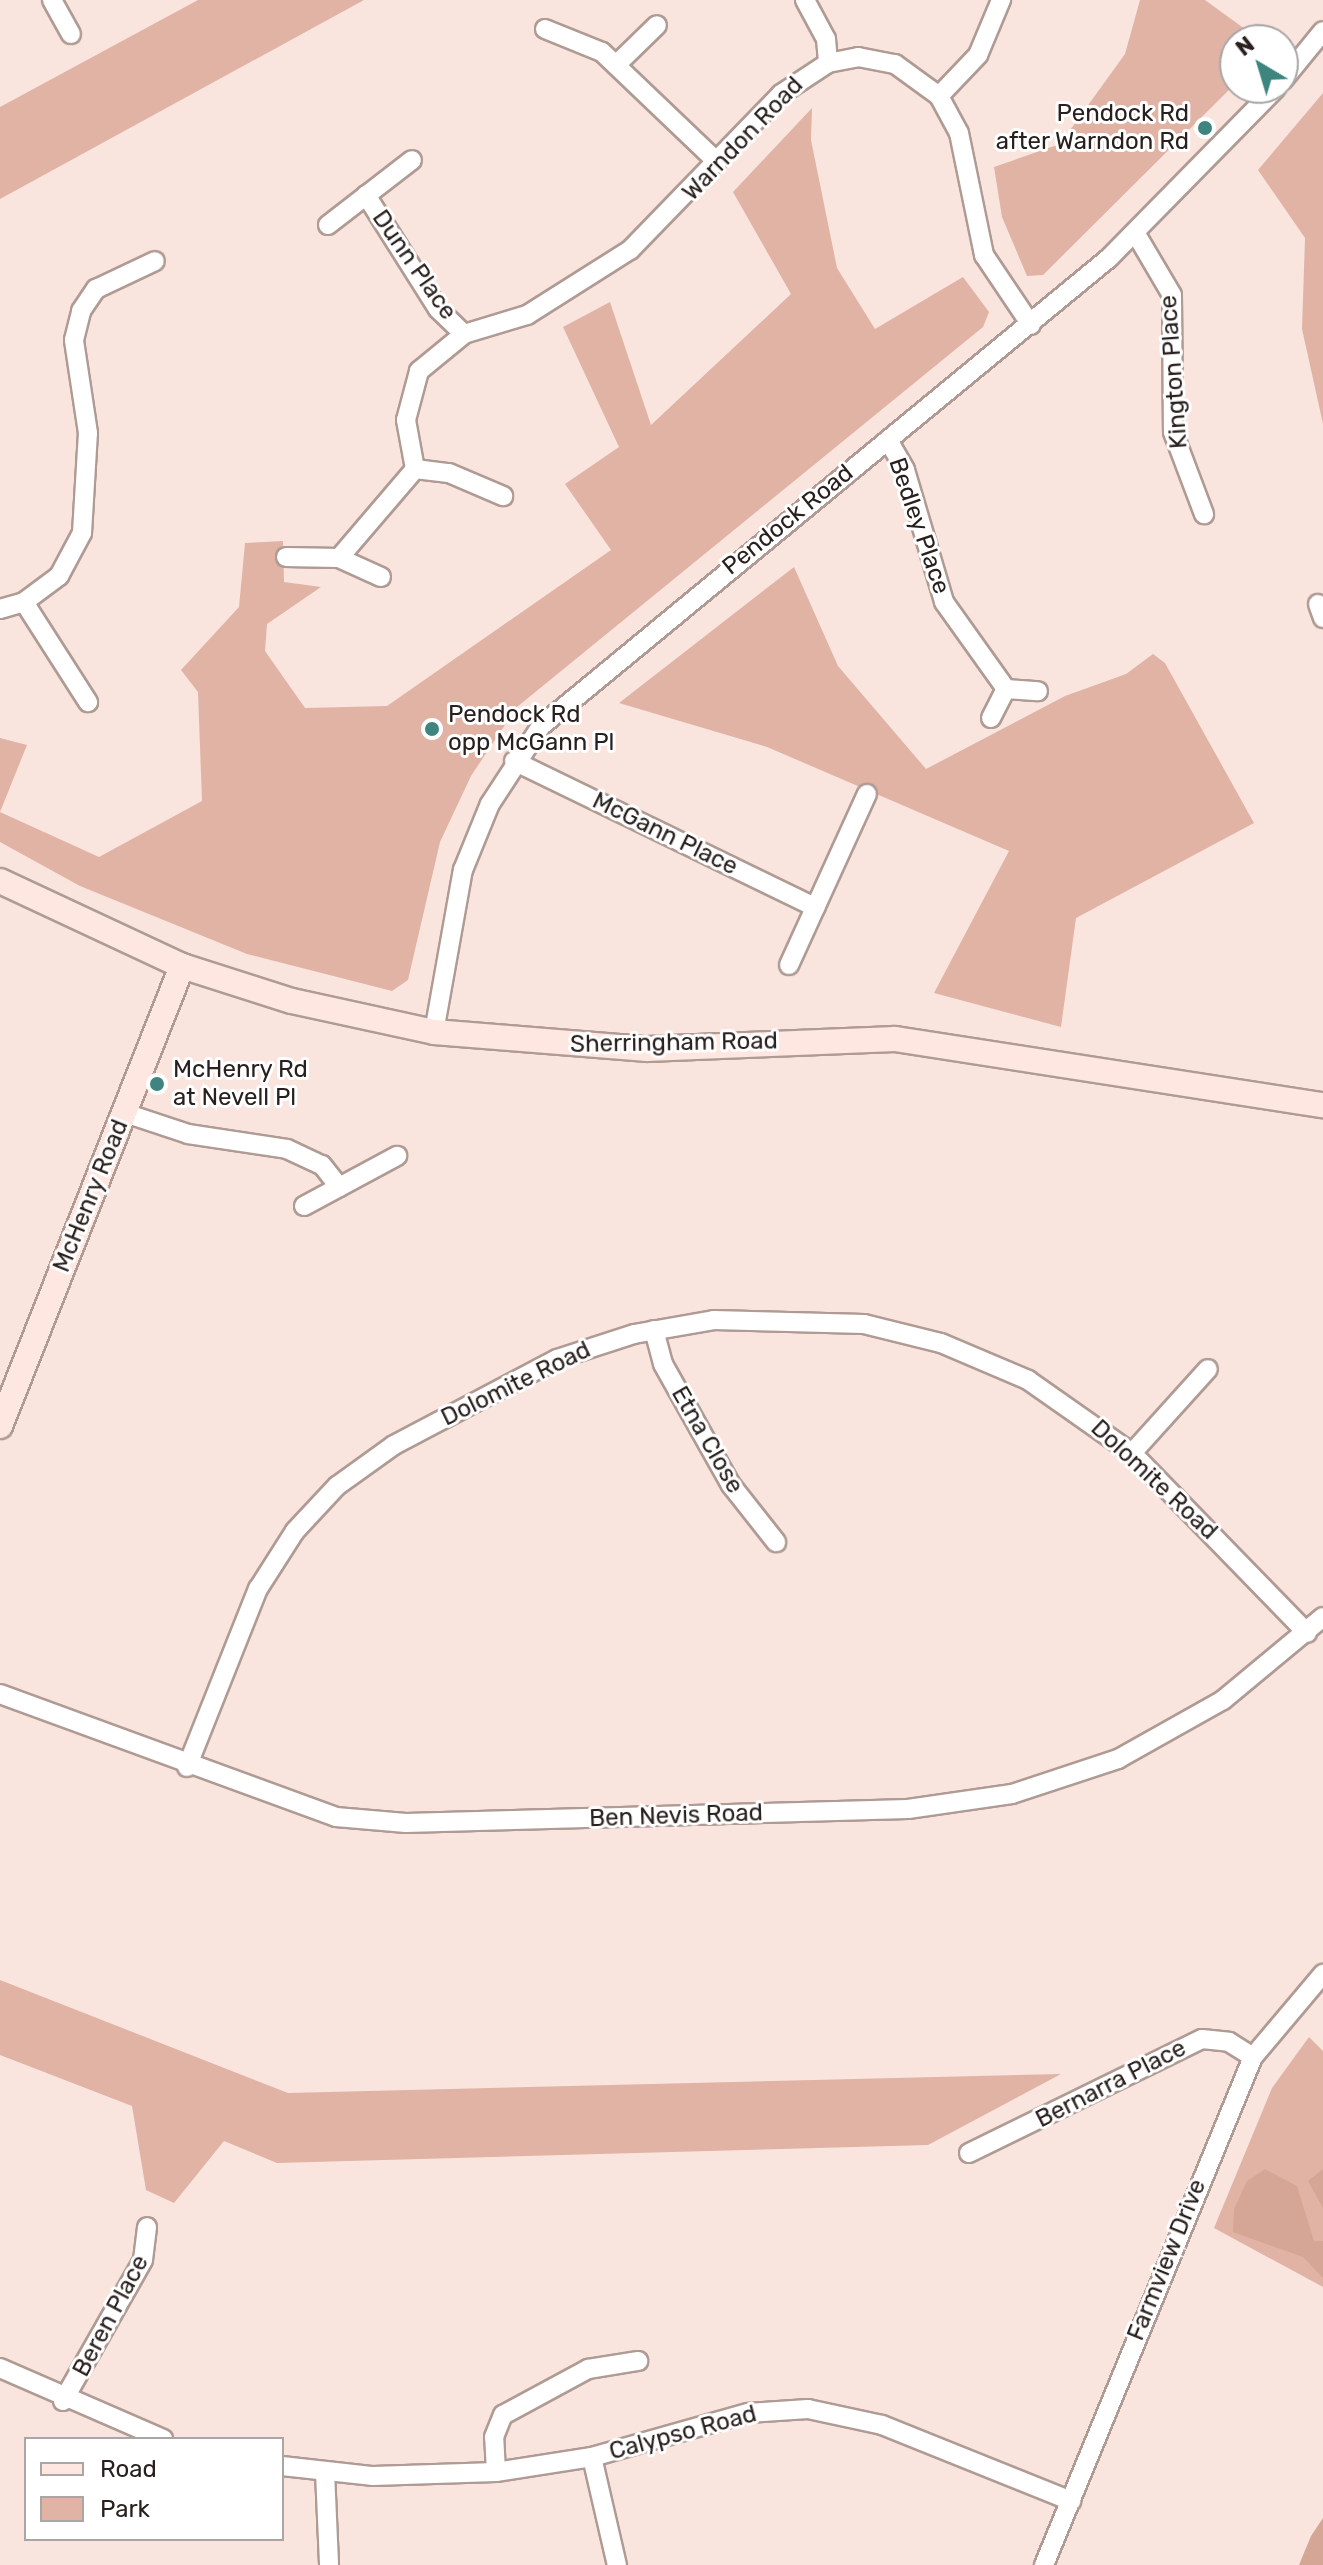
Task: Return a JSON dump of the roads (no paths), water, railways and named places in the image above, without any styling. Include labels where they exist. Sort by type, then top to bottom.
[{"type":"street","points":[[52,0],[71,34]]},
{"type":"street","points":[[805,0],[826,39],[828,63]]},
{"type":"street","points":[[939,96],[978,55],[1001,0]]},
{"type":"street","points":[[616,65],[657,25]]},
{"type":"street","points":[[545,29],[596,48],[717,162]]},
{"type":"street","points":[[1299,60],[1323,31]]},
{"type":"street","name":"Warndon Road","points":[[464,334],[527,315],[610,264],[665,220],[792,84],[828,63],[858,57],[895,64],[939,96],[959,133],[984,255],[1031,325]]},
{"type":"street","name":"Pendock Road","points":[[434,1032],[463,870],[514,761],[577,690],[1031,325],[1136,234],[1261,104]]},
{"type":"street","name":"Dunn Place","points":[[328,225],[412,160]]},
{"type":"street","name":"Dunn Place","points":[[366,195],[438,309],[464,334]]},
{"type":"street","name":"Kington Place","points":[[1136,234],[1172,295],[1173,432],[1204,514]]},
{"type":"street","points":[[0,609],[24,602],[59,576],[82,533],[88,433],[74,340],[81,311],[96,289],[155,261]]},
{"type":"street","points":[[415,469],[406,420],[419,371],[464,334]]},
{"type":"street","name":"Bedley Place","points":[[888,440],[905,470],[944,602],[1006,689]]},
{"type":"street","points":[[415,469],[449,473],[503,496]]},
{"type":"street","points":[[339,558],[415,469]]},
{"type":"street","points":[[286,557],[339,558],[381,577]]},
{"type":"street","points":[[24,602],[88,702]]},
{"type":"street","points":[[991,718],[1006,689],[1038,691]]},
{"type":"street","name":"McGann Place","points":[[514,761],[815,907]]},
{"type":"street","points":[[789,965],[867,794]]},
{"type":"street","name":"Sherringham Road","points":[[0,881],[182,966],[292,1001],[434,1032],[647,1049],[895,1039],[1323,1105]]},
{"type":"street","name":"McHenry Road","points":[[0,1426],[182,966]]},
{"type":"street","points":[[125,1113],[188,1134],[287,1149],[322,1165],[339,1187]]},
{"type":"street","points":[[304,1206],[397,1156]]},
{"type":"street","name":"Dolomite Road","points":[[187,1767],[258,1589],[295,1531],[337,1486],[394,1445],[526,1374],[654,1330],[784,1317],[915,1335],[1046,1390],[1132,1453],[1307,1633]]},
{"type":"street","name":"Etna Close","points":[[654,1330],[663,1364],[731,1485],[776,1542]]},
{"type":"street","points":[[1132,1453],[1208,1369]]},
{"type":"street","name":"Ben Nevis Road","points":[[0,1694],[299,1808],[385,1823],[945,1805],[1044,1785],[1152,1743],[1257,1676],[1323,1617]]},
{"type":"street","name":"Farmview Drive","points":[[1044,2565],[1253,2057],[1323,1974]]},
{"type":"street","name":"Bernarra Place","points":[[969,2153],[1202,2039],[1229,2042],[1253,2057]]},
{"type":"street","name":"Beren Place","points":[[63,2401],[143,2260],[147,2227]]},
{"type":"street","points":[[496,2472],[494,2437],[503,2415],[588,2369],[638,2361]]},
{"type":"street","points":[[0,2368],[63,2401],[158,2437]]},
{"type":"street","name":"Calypso Road","points":[[284,2466],[325,2472],[496,2472],[592,2457],[748,2413],[808,2409],[882,2425],[1071,2501]]},
{"type":"street","points":[[592,2457],[617,2565]]},
{"type":"street","points":[[325,2472],[329,2565]]},
{"type":"place","name":"Pendock Rd after Warndon Rd","points":[[1205,128]]},
{"type":"place","name":"Pendock Rd opp McGann Pl","points":[[432,729]]},
{"type":"place","name":"McHenry Rd at Nevell Pl","points":[[157,1084]]}]
